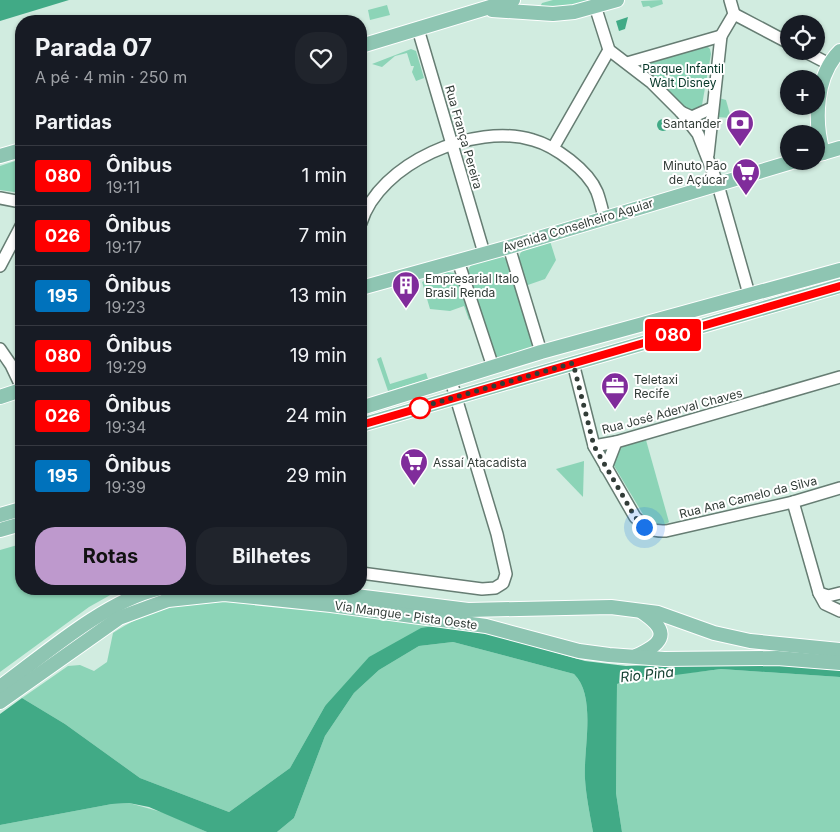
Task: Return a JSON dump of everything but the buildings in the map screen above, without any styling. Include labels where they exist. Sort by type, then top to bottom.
[{"type":"main road","points":[[367,44],[513,0]]},
{"type":"main road","points":[[480,10],[553,14],[617,0]]},
{"type":"main road","points":[[816,125],[829,64],[840,51]]},
{"type":"main road","points":[[825,152],[840,148]]},
{"type":"main road","points":[[0,156],[15,152]]},
{"type":"main road","name":"Avenida Conselheiro Aguiar","points":[[367,284],[509,247],[780,165]]},
{"type":"main road","points":[[367,406],[541,352],[840,270]]},
{"type":"main road","points":[[367,423],[840,286]]},
{"type":"main road","points":[[0,397],[15,392]]},
{"type":"main road","points":[[0,515],[15,511]]},
{"type":"main road","points":[[0,530],[15,526]]},
{"type":"main road","points":[[0,687],[96,618],[122,603],[141,595]]},
{"type":"main road","name":"Via Mangue - Pista Oeste","points":[[0,702],[109,625],[142,608],[168,600],[215,595]]},
{"type":"main road","name":"Via Mangue - Pista Oeste","points":[[234,595],[332,605],[486,626],[579,651],[664,659],[777,658],[840,663]]},
{"type":"main road","points":[[348,595],[468,610],[513,611],[583,606],[639,610],[674,618],[735,638],[781,646],[840,650]]},
{"type":"main road","points":[[635,656],[655,646],[661,636],[655,621],[639,610]]},
{"type":"street","points":[[730,0],[734,14],[780,38]]},
{"type":"street","points":[[595,6],[609,50],[652,83],[681,112],[698,134],[718,184],[749,294]]},
{"type":"street","points":[[708,157],[721,36],[734,14]]},
{"type":"street","name":"Rua França Pereira","points":[[418,29],[484,253]]},
{"type":"street","points":[[627,63],[721,36]]},
{"type":"street","points":[[553,148],[609,50]]},
{"type":"street","points":[[821,60],[829,64]]},
{"type":"street","points":[[681,112],[692,117],[712,108]]},
{"type":"street","points":[[367,200],[407,166],[453,144],[482,138],[509,136],[532,139],[553,148],[579,168],[596,190],[604,218]]},
{"type":"street","points":[[0,198],[15,201]]},
{"type":"street","points":[[0,266],[15,237]]},
{"type":"street","points":[[509,247],[541,352]]},
{"type":"street","points":[[458,261],[493,367]]},
{"type":"street","points":[[0,349],[15,373]]},
{"type":"street","name":"Rua José Aderval Chaves","points":[[573,363],[594,446],[616,442],[840,378]]},
{"type":"street","points":[[367,574],[482,589],[495,588],[503,583],[506,574],[497,534],[451,381]]},
{"type":"street","points":[[606,468],[616,442]]},
{"type":"street","name":"Rua Ana Camelo da Silva","points":[[594,446],[635,517],[644,527],[655,532],[695,525],[793,502],[840,488]]},
{"type":"street","points":[[793,502],[829,594],[825,604],[840,611]]},
{"type":"green space","points":[[553,0],[608,0],[578,9],[540,7],[542,3]]},
{"type":"green space","points":[[662,0],[663,4],[651,8],[649,6],[643,7],[641,1]]},
{"type":"green space","points":[[387,5],[390,15],[370,20],[368,10]]},
{"type":"green space","name":"Parque Infantil Walt Disney","points":[[706,45],[710,49],[711,54],[702,105],[699,110],[690,113],[649,73],[647,66],[652,61]]},
{"type":"green space","points":[[411,49],[416,51],[424,78],[416,81],[412,72],[414,66],[411,66],[407,53],[395,56],[382,67],[372,64]]},
{"type":"green space","points":[[719,98],[726,100],[731,118],[716,117]]},
{"type":"green space","points":[[15,161],[15,192],[0,190],[0,166]]},
{"type":"green space","points":[[550,241],[556,260],[545,279],[525,286],[520,265],[520,254],[530,247]]},
{"type":"green space","points":[[501,256],[508,260],[534,345],[532,349],[500,361],[493,355],[468,270],[471,265]]},
{"type":"green space","points":[[447,272],[454,273],[459,277],[472,319],[469,320],[464,306],[450,311],[430,309],[422,282]]},
{"type":"green space","points":[[381,357],[390,384],[426,373],[428,379],[388,391],[377,359]]},
{"type":"green space","points":[[646,440],[669,522],[664,525],[650,523],[644,516],[613,464],[615,453],[624,446]]},
{"type":"green space","points":[[584,461],[583,497],[556,469]]},
{"type":"green space","points":[[15,546],[15,595],[110,595],[89,607],[0,672],[0,550]]},
{"type":"green space","points":[[214,600],[254,601],[441,625],[325,706],[290,768],[229,812],[140,778],[65,724],[22,698],[68,666],[80,665],[94,671],[107,662],[113,633],[137,619],[174,606]]},
{"type":"green space","points":[[453,642],[574,674],[581,684],[587,710],[585,779],[593,832],[277,832],[294,818],[325,736],[354,693],[379,670],[419,646]]},
{"type":"green space","points":[[721,669],[840,677],[840,832],[622,832],[616,793],[617,684],[655,676]]},
{"type":"green space","points":[[129,803],[165,813],[207,832],[0,832],[0,825],[112,804]]},
{"type":"water","points":[[0,0],[69,0],[15,15],[0,21]]},
{"type":"water","points":[[628,17],[625,29],[619,31],[616,21]]},
{"type":"water","points":[[663,119],[669,125],[663,131],[657,125]]},
{"type":"water","name":"Rio Pina","points":[[441,625],[488,633],[585,661],[626,666],[726,662],[840,669],[840,677],[721,669],[660,677],[641,677],[617,684],[616,793],[622,832],[593,832],[585,779],[587,710],[581,684],[574,674],[453,642],[419,646],[379,670],[354,693],[325,736],[294,818],[277,832],[207,832],[149,807],[129,803],[112,804],[0,825],[0,714],[22,698],[65,724],[140,778],[229,812],[290,768],[325,706],[369,657],[421,628]]},
{"type":"bus line","name":"080","points":[[367,423],[840,286]]},
{"type":"place","name":"Santander","points":[[740,147]]},
{"type":"place","name":"Minuto Pão de Açúcar","points":[[746,196]]},
{"type":"place","name":"Empresarial Italo Brasil Renda","points":[[406,309]]},
{"type":"place","name":"Teletaxi Recife","points":[[615,410]]},
{"type":"place","name":"Assaí Atacadista","points":[[414,486]]},
{"type":"route","points":[[420,408],[418,408],[573,363],[594,446],[635,517],[644,527]]}]
